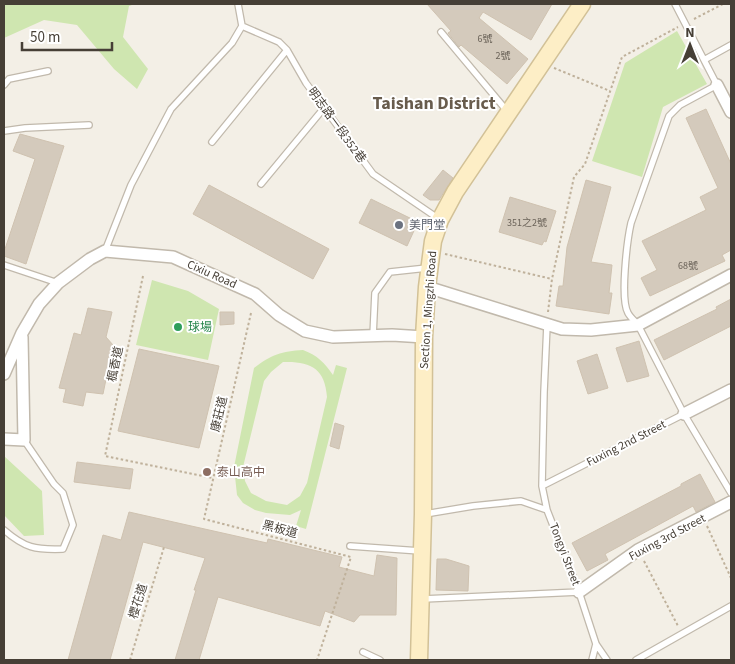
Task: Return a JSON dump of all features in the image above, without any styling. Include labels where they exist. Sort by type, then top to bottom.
[{"type":"main road","name":"Section 1, Mingzhi Road","points":[[419,660],[423,514],[424,337],[432,248],[440,220],[455,192],[582,4]]},
{"type":"street","points":[[717,85],[730,105]]},
{"type":"street","points":[[4,374],[22,333],[39,304],[58,283],[90,259],[105,251]]},
{"type":"street","name":"Cixiu Road","points":[[105,251],[173,257],[255,294],[279,315],[305,331],[333,337],[392,334],[424,337]]},
{"type":"street","points":[[427,287],[562,329],[591,330],[638,325],[731,275]]},
{"type":"street","points":[[4,439],[24,440],[22,333]]},
{"type":"street","name":"Fuxing 2nd Street","points":[[684,414],[731,390]]},
{"type":"street","name":"Fuxing 3rd Street","points":[[579,592],[638,550],[731,502]]},
{"type":"lane","points":[[105,251],[131,185],[171,110],[232,43],[242,26],[238,4]]},
{"type":"lane","points":[[675,4],[717,85],[680,105],[669,116],[634,211],[628,236],[624,298],[628,313],[638,325],[684,414],[731,493]]},
{"type":"lane","name":"明志路一段352巷","points":[[242,26],[279,42],[287,50],[306,83],[372,174],[440,220]]},
{"type":"lane","points":[[441,32],[508,112]]},
{"type":"lane","points":[[704,60],[731,45]]},
{"type":"lane","points":[[212,142],[287,50]]},
{"type":"lane","points":[[4,85],[9,79],[48,71]]},
{"type":"lane","points":[[261,184],[324,108]]},
{"type":"lane","points":[[4,131],[25,128],[90,125]]},
{"type":"lane","points":[[4,266],[58,283]]},
{"type":"lane","points":[[373,336],[375,293],[390,272],[429,268]]},
{"type":"lane","points":[[547,325],[542,486],[547,510]]},
{"type":"lane","name":"Fuxing 2nd Street","points":[[542,486],[684,414]]},
{"type":"lane","points":[[4,530],[19,542],[41,550],[63,548],[73,525],[64,493],[54,484],[24,440]]},
{"type":"lane","name":"Tongyi Street","points":[[423,514],[521,501],[547,510],[579,592],[596,644],[607,660]]},
{"type":"lane","points":[[350,546],[422,552]]},
{"type":"lane","points":[[421,599],[579,592]]},
{"type":"lane","points":[[636,660],[731,606]]},
{"type":"lane","points":[[592,660],[596,644]]},
{"type":"lane","points":[[363,652],[380,660]]},
{"type":"path","points":[[547,325],[552,279],[574,177],[585,164],[622,57],[723,4]]},
{"type":"path","points":[[542,63],[610,91]]},
{"type":"path","points":[[432,248],[448,255],[552,279]]},
{"type":"path","name":"楓香道","points":[[143,276],[105,456],[214,478]]},
{"type":"path","name":"康莊道","points":[[204,519],[251,314]]},
{"type":"path","points":[[703,517],[731,578]]},
{"type":"path","name":"黑板道","points":[[204,519],[351,557],[317,660]]},
{"type":"path","name":"櫻花道","points":[[130,660],[164,547]]},
{"type":"path","points":[[638,550],[682,633]]},
{"type":"green space","points":[[4,4],[135,4],[129,6],[123,37],[148,69],[137,89],[114,69],[77,25],[44,20],[4,38]]},
{"type":"green space","points":[[677,31],[707,84],[663,107],[642,177],[592,161],[625,63]]},
{"type":"green space","name":"球場","points":[[152,280],[188,291],[219,309],[208,360],[136,345]]},
{"type":"green space","points":[[303,350],[317,357],[333,375],[336,365],[347,368],[306,529],[296,526],[301,510],[290,515],[266,513],[255,510],[243,503],[237,495],[234,467],[254,368],[277,354]],"holes":[[[283,362],[308,365],[319,373],[326,387],[327,397],[307,483],[300,496],[287,505],[266,501],[251,493],[245,481],[243,467],[264,381]]]},
{"type":"green space","points":[[4,456],[42,491],[44,535],[24,536],[4,515]]},
{"type":"building","points":[[427,4],[552,4],[531,40],[483,12],[479,18],[528,59],[507,84],[461,45],[459,47],[448,33],[451,31]]},
{"type":"building","points":[[706,109],[731,164],[731,250],[722,255],[725,261],[650,296],[641,278],[657,270],[642,241],[706,210],[700,197],[718,188],[686,118]]},
{"type":"building","points":[[20,134],[64,146],[26,264],[4,256],[35,159],[13,151]]},
{"type":"building","points":[[443,170],[453,178],[439,200],[430,200],[423,195]]},
{"type":"building","points":[[586,180],[611,187],[591,262],[612,265],[609,293],[612,293],[609,314],[556,306],[559,286],[563,286],[567,247]]},
{"type":"building","points":[[209,185],[329,249],[313,279],[193,214]]},
{"type":"building","points":[[510,197],[556,211],[546,242],[544,241],[542,245],[499,232]]},
{"type":"building","points":[[371,199],[418,222],[407,246],[359,223]]},
{"type":"building","points":[[731,299],[731,326],[664,360],[654,340],[717,309],[716,307]]},
{"type":"building","points":[[88,308],[112,312],[106,337],[113,345],[103,394],[86,392],[83,406],[63,402],[66,389],[59,388],[74,333],[81,335]]},
{"type":"building","points":[[220,312],[234,312],[234,324],[220,325]]},
{"type":"building","points":[[639,341],[649,376],[627,382],[616,348]]},
{"type":"building","points":[[139,349],[219,366],[199,448],[118,431]]},
{"type":"building","points":[[597,354],[608,388],[588,394],[577,361]]},
{"type":"building","points":[[335,423],[344,426],[339,449],[330,446]]},
{"type":"building","points":[[77,462],[133,469],[130,489],[74,482]]},
{"type":"building","points":[[700,474],[715,502],[696,512],[693,506],[605,554],[608,560],[587,571],[572,543],[681,486],[681,484]]},
{"type":"building","points":[[129,512],[267,543],[268,539],[342,557],[339,567],[374,576],[377,555],[397,558],[396,615],[360,615],[354,622],[325,611],[320,626],[218,597],[199,660],[175,660],[196,590],[194,590],[205,558],[143,542],[110,660],[68,660],[103,535],[121,540]]},
{"type":"building","points":[[437,559],[446,559],[469,566],[468,591],[436,590]]},
{"type":"place","name":"美門堂","points":[[399,225]]},
{"type":"place","name":"球場","points":[[178,327]]},
{"type":"place","name":"泰山高中","points":[[207,472]]},
{"type":"district","name":"Taishan District","points":[[434,103]]}]
